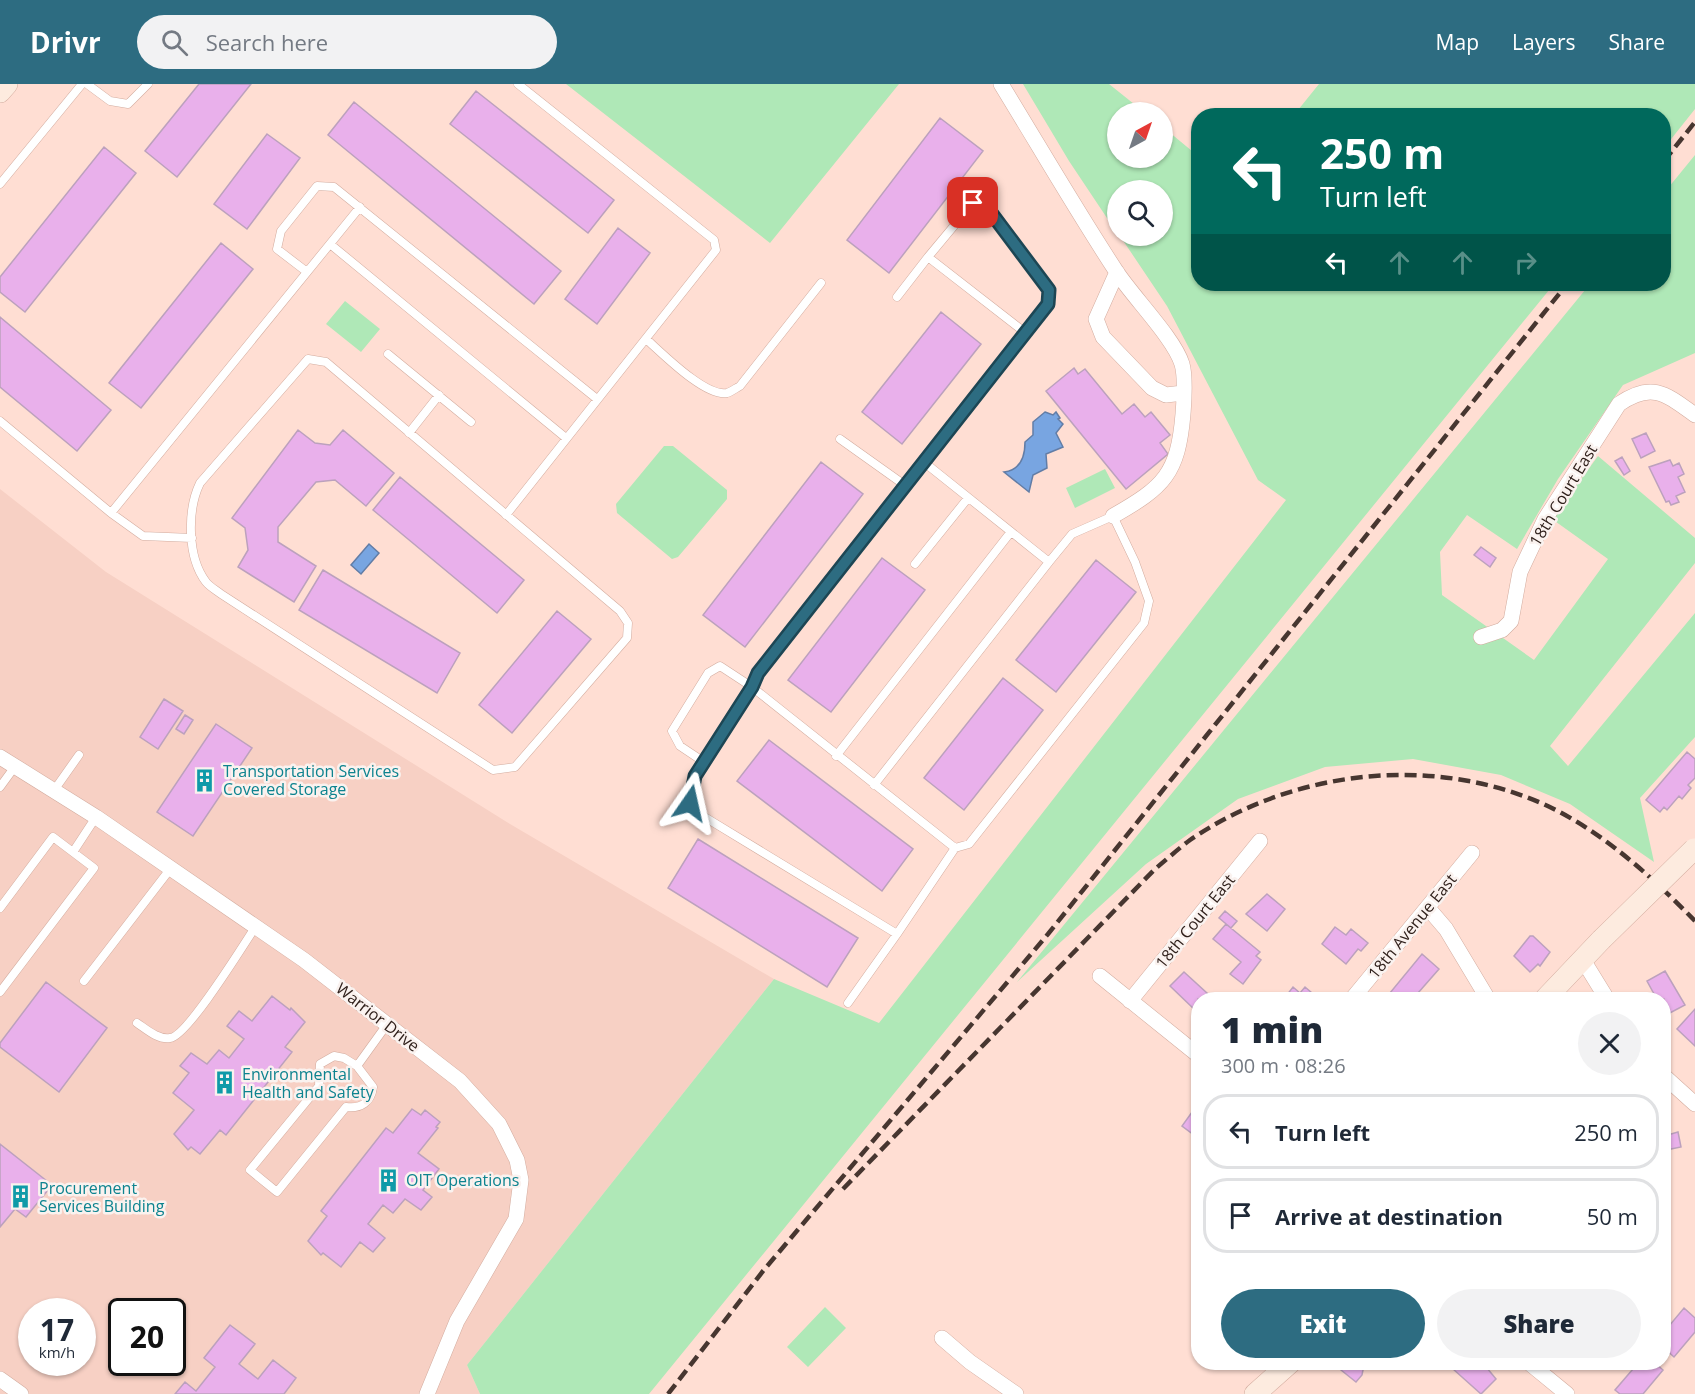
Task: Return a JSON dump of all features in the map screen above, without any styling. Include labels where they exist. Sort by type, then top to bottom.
[{"type":"main road","points":[[0,92],[7,84]]},
{"type":"main road","points":[[1552,992],[1694,849]]},
{"type":"main road","points":[[1255,1394],[1282,1370]]},
{"type":"street","points":[[1000,84],[1117,272],[1164,334],[1182,364],[1184,393],[1180,445],[1169,474],[1146,497],[1113,516]]},
{"type":"street","points":[[1117,272],[1096,319],[1103,337],[1152,388],[1166,395],[1184,393]]},
{"type":"street","name":"18th Court East","points":[[1481,637],[1502,630],[1511,621],[1520,572],[1545,519],[1619,404],[1636,392],[1656,392],[1673,399],[1695,415]]},
{"type":"street","name":"Warrior Drive","points":[[0,757],[55,789],[256,926],[388,1023],[460,1081],[488,1109],[510,1141],[521,1180],[516,1219],[457,1321],[427,1394]]},
{"type":"street","name":"18th Court East","points":[[1130,1000],[1260,841]]},
{"type":"street","name":"18th Avenue East","points":[[1358,992],[1472,853]]},
{"type":"street","points":[[1428,908],[1446,929],[1484,992]]},
{"type":"street","points":[[1583,960],[1603,992]]},
{"type":"street","points":[[1100,976],[1191,1049]]},
{"type":"street","points":[[1671,1082],[1695,1104]]},
{"type":"street","points":[[942,1338],[970,1362],[1016,1394]]},
{"type":"street","points":[[1538,1370],[1567,1394]]},
{"type":"street","points":[[0,1379],[21,1394]]},
{"type":"lane","points":[[0,184],[84,84],[110,101],[128,104],[148,84]]},
{"type":"lane","points":[[506,515],[716,250],[714,240],[518,84]]},
{"type":"lane","points":[[307,272],[277,249],[281,231],[317,186],[334,187],[597,399]]},
{"type":"lane","points":[[897,297],[973,203],[986,206],[1049,290],[1048,304],[1027,334],[758,673],[752,687],[695,776],[690,803],[698,813],[897,934]]},
{"type":"lane","points":[[111,513],[360,207]]},
{"type":"lane","points":[[330,244],[566,438]]},
{"type":"lane","points":[[928,257],[1027,334]]},
{"type":"lane","points":[[646,339],[701,385],[715,392],[727,393],[740,386],[821,283]]},
{"type":"lane","points":[[388,354],[471,422]]},
{"type":"lane","points":[[308,359],[326,362],[409,433],[620,611],[628,623],[627,638],[516,767],[493,770],[220,594],[206,581],[197,563],[192,538],[193,497],[200,483],[308,359]]},
{"type":"lane","points":[[409,433],[440,395]]},
{"type":"lane","points":[[0,422],[111,513],[143,536],[192,538]]},
{"type":"lane","points":[[840,439],[906,486]]},
{"type":"lane","points":[[925,463],[1048,562]]},
{"type":"lane","points":[[915,564],[968,498]]},
{"type":"lane","points":[[848,1003],[955,848],[969,844],[1144,623],[1149,601],[1135,562],[1113,516],[1072,534],[874,785]]},
{"type":"lane","points":[[836,756],[1010,532]]},
{"type":"lane","points":[[704,762],[680,746],[672,731],[708,673],[720,666],[752,687],[836,756],[955,848]]},
{"type":"lane","points":[[55,789],[79,755]]},
{"type":"lane","points":[[0,787],[16,765]]},
{"type":"lane","points":[[73,852],[96,817]]},
{"type":"lane","points":[[0,908],[53,837],[93,868],[0,992]]},
{"type":"lane","points":[[84,981],[171,868]]},
{"type":"lane","points":[[137,1023],[156,1035],[170,1038],[178,1035],[206,1000],[256,926]]},
{"type":"lane","points":[[357,1066],[388,1023]]},
{"type":"lane","points":[[334,1056],[344,1058],[357,1066],[373,1087],[372,1096],[356,1108],[346,1107],[277,1192],[250,1170],[319,1086],[320,1064],[334,1056]]},
{"type":"shaded area","points":[[0,489],[106,572],[510,824],[774,979],[467,1365],[480,1394],[0,1394]]},
{"type":"green space","points":[[566,84],[899,84],[770,243]]},
{"type":"green space","points":[[1023,84],[1109,84],[1132,102],[1107,102],[1107,168],[1173,168],[1173,135],[1191,150],[1191,291],[1548,291],[649,1394],[480,1394],[467,1365],[774,979],[879,1023],[1286,500],[1258,480],[1167,306],[1127,246],[1173,246],[1173,180],[1107,180],[1107,218],[1069,161]]},
{"type":"green space","points":[[1319,84],[1695,84],[1695,109],[1671,139],[1671,108],[1300,108]]},
{"type":"green space","points":[[1695,155],[1695,353],[1623,385],[1558,479],[1517,549],[1467,515],[1440,552],[1442,595],[1534,660],[1608,559],[1552,519],[1598,456],[1695,538],[1695,563],[1550,746],[1568,766],[1695,613],[1695,737],[1640,798],[1654,862],[1570,804],[1501,775],[1413,759],[1325,767],[1238,799],[1146,864],[1017,982],[1584,291],[1671,291],[1671,184]]},
{"type":"green space","points":[[345,301],[380,329],[361,352],[326,324]]},
{"type":"green space","points":[[664,446],[673,446],[727,490],[727,499],[678,557],[672,559],[617,513],[616,504]]},
{"type":"green space","points":[[1105,469],[1115,488],[1075,508],[1066,488]]},
{"type":"green space","points":[[825,1307],[846,1328],[808,1367],[787,1347]]},
{"type":"water","points":[[1045,412],[1053,415],[1056,412],[1060,418],[1058,419],[1063,424],[1056,433],[1063,447],[1046,454],[1047,468],[1033,475],[1029,492],[1004,472],[1018,466],[1024,453],[1025,442],[1033,435],[1033,422]]},
{"type":"water","points":[[369,544],[379,553],[361,574],[351,565]]},
{"type":"building","points":[[199,84],[251,84],[177,177],[145,151]]},
{"type":"building","points":[[476,91],[614,200],[588,233],[450,124]]},
{"type":"building","points":[[354,102],[561,271],[534,304],[328,135]]},
{"type":"building","points":[[940,118],[983,151],[889,273],[847,240]]},
{"type":"building","points":[[267,134],[300,158],[247,229],[214,204]]},
{"type":"building","points":[[104,147],[136,173],[25,312],[0,292],[0,277]]},
{"type":"building","points":[[618,228],[650,253],[597,324],[565,299]]},
{"type":"building","points":[[221,243],[253,269],[141,408],[109,383]]},
{"type":"building","points":[[941,312],[981,344],[902,444],[862,412]]},
{"type":"building","points":[[0,317],[111,410],[77,451],[0,387]]},
{"type":"building","points":[[1074,368],[1078,374],[1085,369],[1122,414],[1134,404],[1145,417],[1151,412],[1170,435],[1160,443],[1168,454],[1126,489],[1046,391]]},
{"type":"building","points":[[298,430],[315,443],[330,445],[343,430],[394,473],[366,506],[335,480],[316,482],[278,527],[278,542],[316,566],[294,602],[238,567],[248,550],[245,528],[232,518]]},
{"type":"building","points":[[1646,433],[1655,451],[1641,458],[1632,439]]},
{"type":"building","points":[[1622,457],[1630,471],[1624,475],[1615,461]]},
{"type":"building","points":[[1670,460],[1673,466],[1679,463],[1684,474],[1678,477],[1685,492],[1676,496],[1679,502],[1671,505],[1669,501],[1666,502],[1649,467]]},
{"type":"building","points":[[821,462],[863,494],[745,647],[703,615]]},
{"type":"building","points":[[400,477],[524,580],[497,613],[373,510]]},
{"type":"building","points":[[1481,547],[1496,558],[1490,567],[1474,555]]},
{"type":"building","points":[[882,558],[925,590],[831,712],[788,680]]},
{"type":"building","points":[[1096,560],[1136,592],[1056,692],[1016,660]]},
{"type":"building","points":[[323,570],[460,653],[437,693],[299,610]]},
{"type":"building","points":[[557,611],[591,639],[512,733],[479,705]]},
{"type":"building","points":[[1003,678],[1043,710],[964,810],[924,778]]},
{"type":"building","points":[[164,699],[183,711],[158,749],[140,737]]},
{"type":"building","points":[[185,715],[193,720],[184,734],[176,729]]},
{"type":"building","name":"Transportation Services Covered Storage","points":[[216,724],[252,748],[193,836],[157,812]]},
{"type":"building","points":[[769,740],[913,849],[882,891],[737,781]]},
{"type":"building","points":[[1687,752],[1695,759],[1695,778],[1688,785],[1691,788],[1682,799],[1679,796],[1667,810],[1664,807],[1660,812],[1646,800]]},
{"type":"building","points":[[698,839],[858,938],[827,987],[668,888]]},
{"type":"building","points":[[1267,894],[1285,909],[1267,931],[1246,914]]},
{"type":"building","points":[[1225,911],[1237,921],[1231,928],[1219,918]]},
{"type":"building","points":[[1226,924],[1260,952],[1256,956],[1261,960],[1243,984],[1230,974],[1241,962],[1213,939]]},
{"type":"building","points":[[1335,927],[1346,935],[1351,929],[1368,943],[1361,951],[1358,949],[1346,964],[1322,944]]},
{"type":"building","points":[[1530,936],[1533,936],[1550,952],[1540,966],[1538,964],[1530,972],[1514,956]]},
{"type":"building","points":[[1422,954],[1439,969],[1419,992],[1391,992]]},
{"type":"building","points":[[1665,971],[1685,1005],[1671,1012],[1671,992],[1653,992],[1647,981]]},
{"type":"building","points":[[1184,972],[1206,992],[1191,992],[1191,1006],[1170,986]]},
{"type":"building","points":[[46,982],[107,1028],[59,1092],[0,1047],[0,1043]]},
{"type":"building","points":[[1293,987],[1299,992],[1289,992]]},
{"type":"building","points":[[1305,987],[1311,992],[1301,992]]},
{"type":"building","name":"Environmental Health and Safety","points":[[272,996],[290,1010],[291,1008],[305,1022],[285,1047],[292,1052],[226,1135],[220,1130],[200,1154],[191,1147],[188,1150],[174,1134],[194,1110],[173,1093],[189,1073],[180,1066],[191,1053],[207,1064],[219,1050],[229,1058],[244,1039],[227,1026],[239,1011],[252,1021]]},
{"type":"building","points":[[1695,1009],[1695,1046],[1677,1029]]},
{"type":"building","name":"OIT Operations","points":[[412,1109],[421,1115],[425,1110],[440,1122],[436,1127],[438,1128],[418,1153],[439,1169],[423,1190],[432,1197],[421,1210],[405,1199],[393,1213],[383,1205],[368,1224],[385,1238],[373,1252],[360,1242],[341,1267],[323,1253],[321,1255],[308,1241],[327,1216],[321,1211],[386,1128],[393,1133]]},
{"type":"building","points":[[1191,1114],[1191,1133],[1182,1126]]},
{"type":"building","points":[[1678,1132],[1681,1147],[1671,1149],[1671,1134]]},
{"type":"building","name":"Procurement Services Building","points":[[0,1144],[52,1185],[26,1217],[15,1209],[0,1227]]},
{"type":"building","points":[[1684,1308],[1695,1318],[1695,1332],[1674,1357],[1671,1354],[1671,1324]]},
{"type":"building","points":[[230,1325],[255,1344],[239,1364],[258,1379],[273,1360],[296,1378],[284,1394],[175,1394],[185,1382],[196,1391],[215,1367],[204,1358]]},
{"type":"building","points":[[1341,1370],[1363,1370],[1356,1382]]},
{"type":"building","points":[[1454,1370],[1489,1370],[1496,1379],[1481,1394]]},
{"type":"building","points":[[1632,1370],[1663,1370],[1643,1394],[1620,1394],[1615,1390]]},
{"type":"railway","points":[[1671,152],[1695,122]]},
{"type":"railway","points":[[668,1394],[763,1271],[1048,934],[1561,291]]},
{"type":"railway","points":[[843,1189],[1155,869],[1190,840],[1229,817],[1272,798],[1316,785],[1361,777],[1407,775],[1453,778],[1498,788],[1541,803],[1584,826],[1624,855],[1695,921]]},
{"type":"place","name":"Transportation Services Covered Storage","points":[[205,780]]},
{"type":"place","name":"Environmental Health and Safety","points":[[224,1083]]},
{"type":"place","name":"OIT Operations","points":[[388,1180]]},
{"type":"place","name":"Procurement Services Building","points":[[21,1197]]},
{"type":"route","points":[[690,803],[695,776],[752,687],[758,673],[1027,334],[1048,304],[1049,290],[986,206],[973,203]]}]
